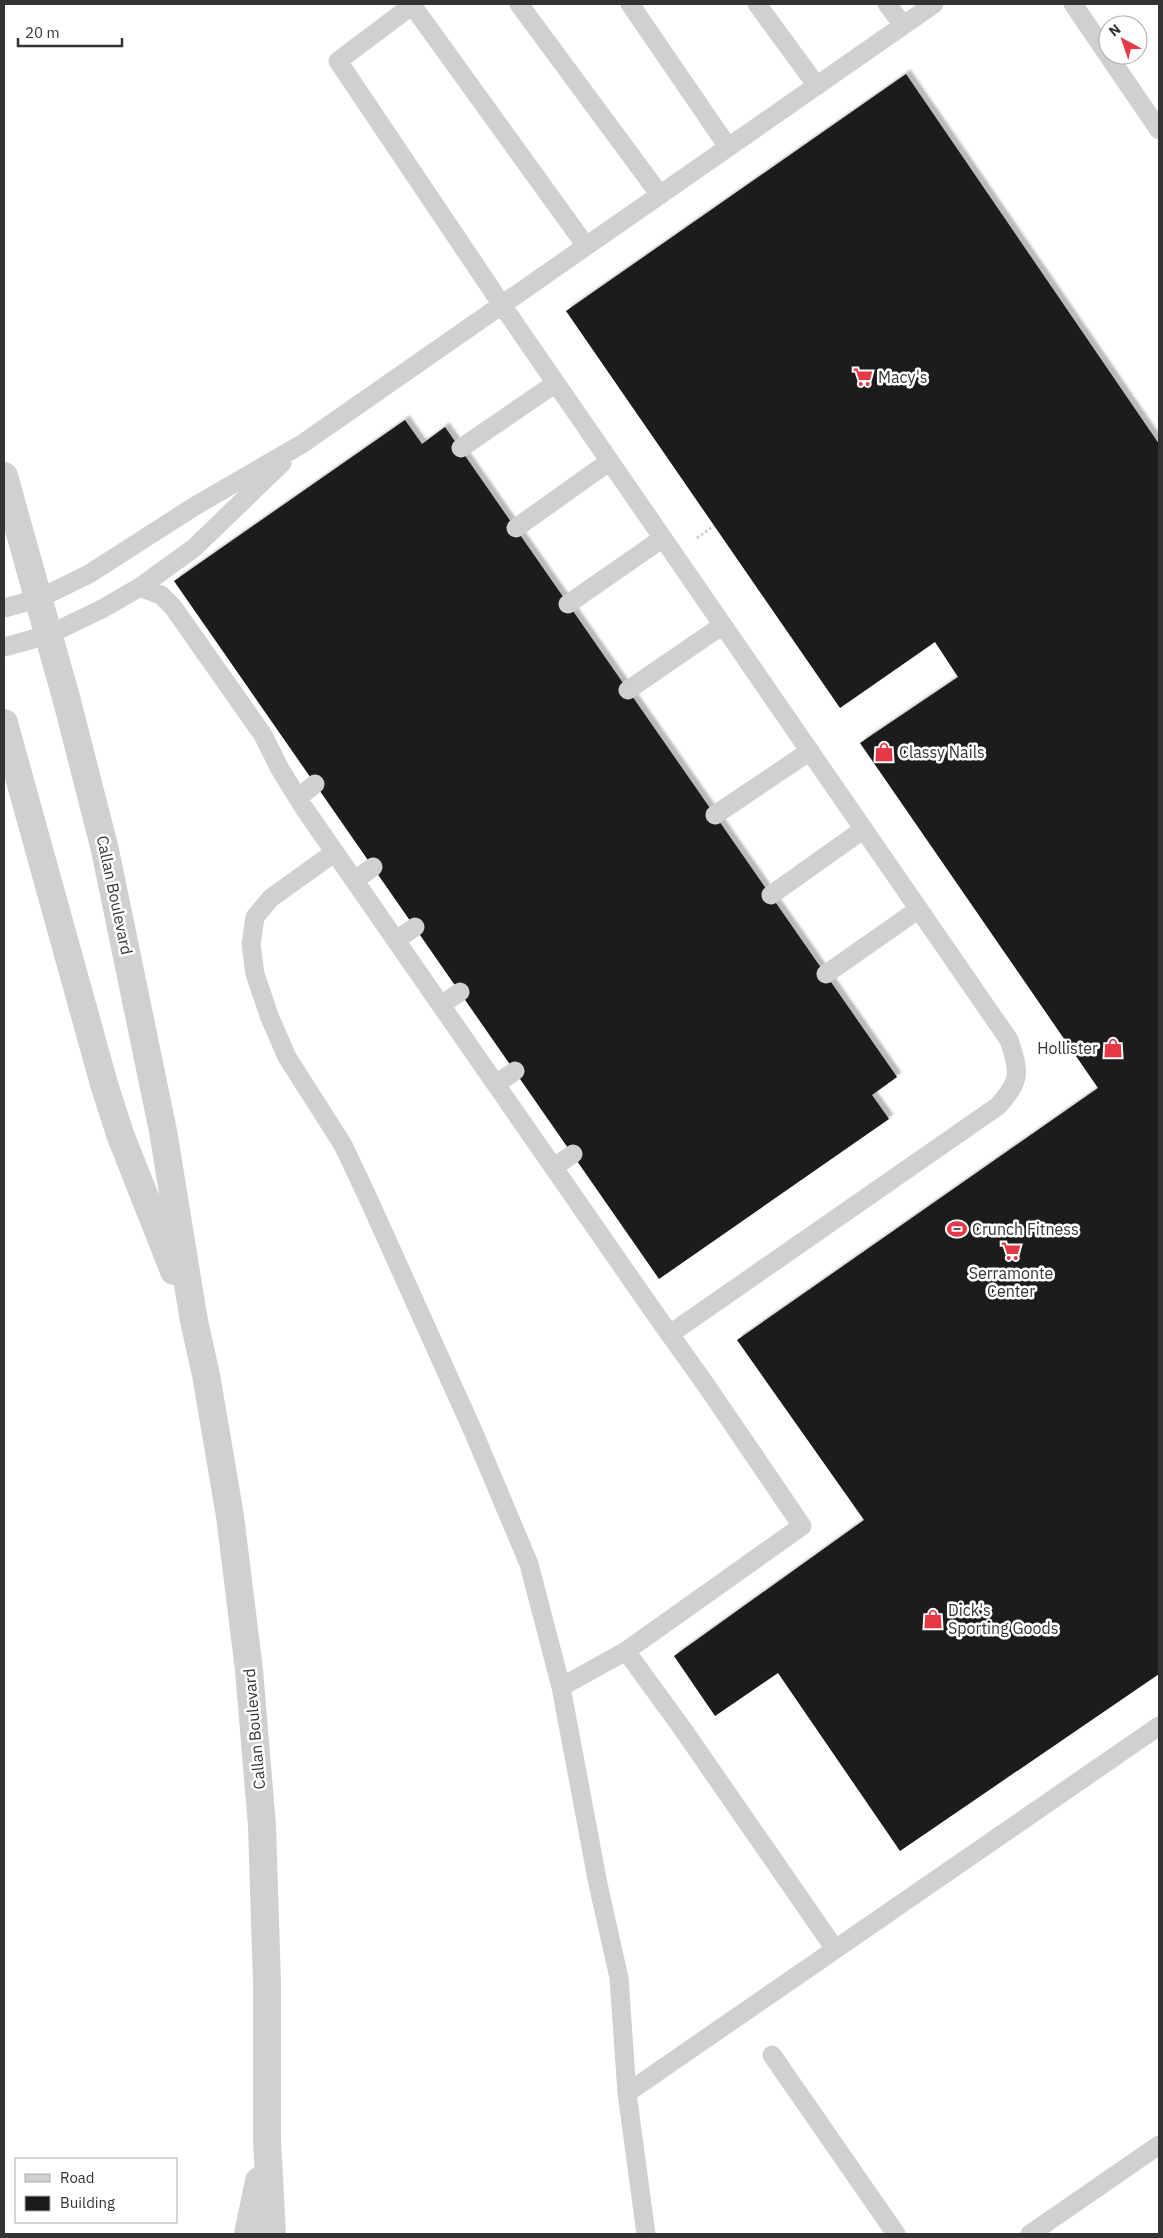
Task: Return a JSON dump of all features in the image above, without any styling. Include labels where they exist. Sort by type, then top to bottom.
[{"type":"street","name":"Callan Boulevard","points":[[4,476],[81,751],[106,850],[163,1131],[194,1322],[206,1375],[230,1516],[250,1680],[261,1816],[267,1983],[267,2140],[272,2234]]},
{"type":"street","name":"Callan Boulevard","points":[[4,723],[120,1134],[194,1322]]},
{"type":"street","name":"Callan Boulevard","points":[[248,2234],[267,2140]]},
{"type":"lane","points":[[519,4],[660,195]]},
{"type":"lane","points":[[630,4],[728,147]]},
{"type":"lane","points":[[758,4],[817,86]]},
{"type":"lane","points":[[888,4],[903,26]]},
{"type":"lane","points":[[4,608],[38,599],[89,574],[195,506],[302,444],[934,4]]},
{"type":"lane","points":[[1073,4],[1159,130]]},
{"type":"lane","points":[[586,246],[413,5],[338,61],[502,305],[1009,1040],[1017,1066],[1014,1088],[998,1106],[670,1334]]},
{"type":"lane","points":[[461,448],[556,383]]},
{"type":"lane","points":[[4,647],[48,635],[102,609],[140,587],[194,548],[302,444]]},
{"type":"lane","points":[[516,528],[610,461]]},
{"type":"lane","points":[[568,604],[663,538]]},
{"type":"lane","points":[[140,587],[161,595],[173,607],[263,735],[280,769],[298,798],[802,1526],[626,1651],[562,1687]]},
{"type":"lane","points":[[628,690],[723,625]]},
{"type":"lane","points":[[715,815],[810,751]]},
{"type":"lane","points":[[298,798],[315,784]]},
{"type":"lane","points":[[771,895],[864,829]]},
{"type":"lane","points":[[335,852],[270,898],[255,917],[251,944],[255,974],[270,1018],[287,1057],[343,1145],[473,1431],[529,1564],[562,1687],[598,1884],[618,1978],[627,2094],[646,2234]]},
{"type":"lane","points":[[355,880],[373,867]]},
{"type":"lane","points":[[826,974],[919,910]]},
{"type":"lane","points":[[396,940],[415,927]]},
{"type":"lane","points":[[442,1005],[460,992]]},
{"type":"lane","points":[[496,1084],[514,1071]]},
{"type":"lane","points":[[554,1167],[572,1154]]},
{"type":"lane","points":[[626,1651],[682,1728],[835,1949]]},
{"type":"lane","points":[[627,2094],[1159,1726]]},
{"type":"lane","points":[[772,2055],[896,2234]]},
{"type":"lane","points":[[1030,2234],[1159,2145]]},
{"type":"building","name":"Serramonte Center","points":[[906,74],[1159,444],[1159,1674],[900,1851],[778,1673],[715,1716],[674,1656],[864,1520],[737,1340],[1098,1088],[860,743],[958,677],[935,642],[840,708],[566,311]]},
{"type":"building","points":[[405,420],[422,444],[445,427],[897,1077],[872,1095],[889,1119],[659,1279],[174,581]]},
{"type":"place","name":"Macy's","points":[[863,377]]},
{"type":"place","name":"Classy Nails","points":[[884,752]]},
{"type":"place","name":"Hollister","points":[[1113,1048]]},
{"type":"place","name":"Crunch Fitness","points":[[957,1229]]},
{"type":"place","name":"Serramonte Center","points":[[1011,1251]]},
{"type":"place","name":"Dick's Sporting Goods","points":[[933,1619]]}]
